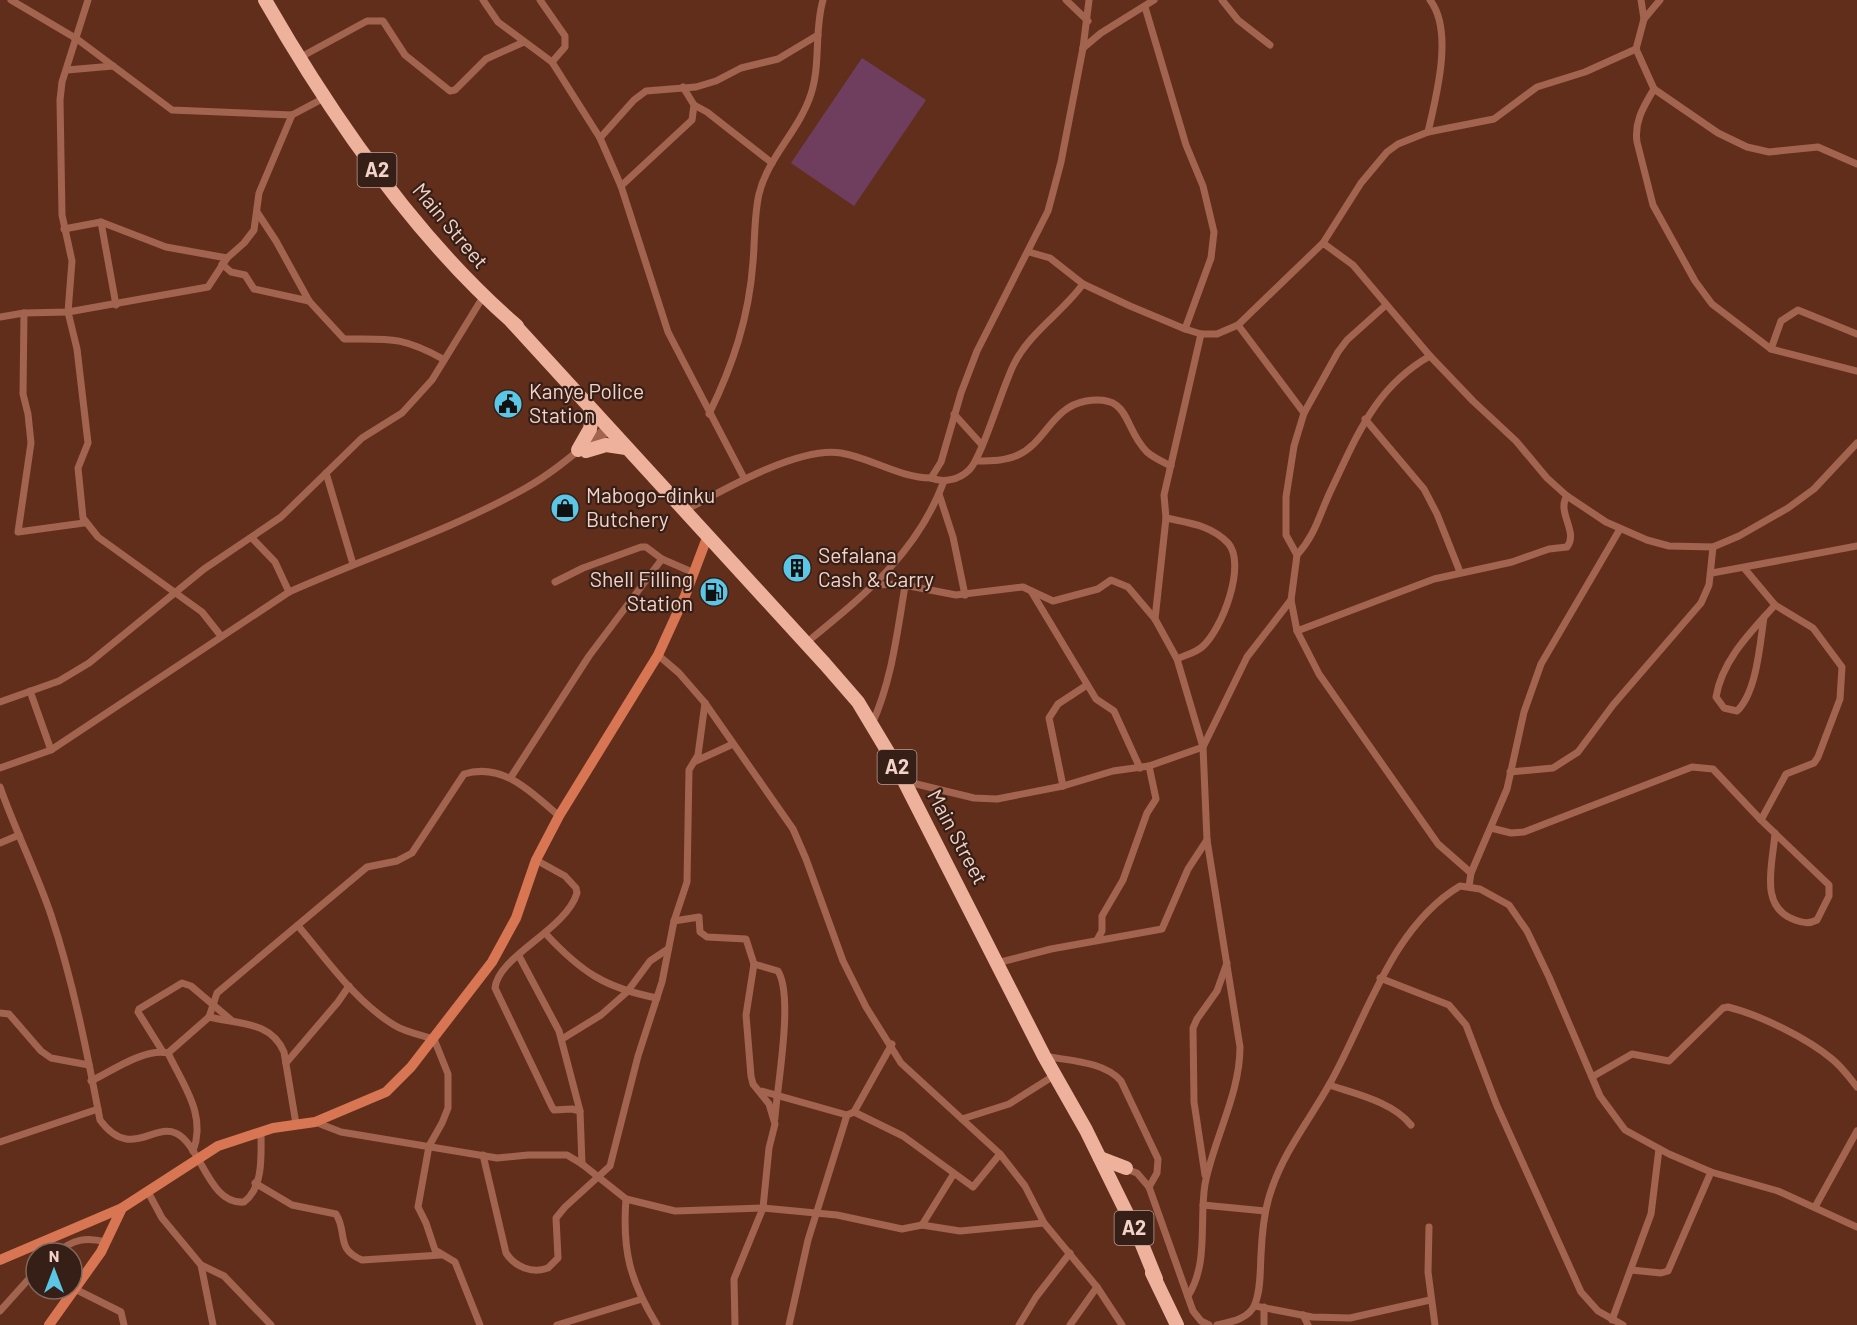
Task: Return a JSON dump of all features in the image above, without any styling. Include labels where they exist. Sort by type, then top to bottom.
[{"type":"highway","name":"Main Street","points":[[265,0],[324,98],[437,246],[483,297],[552,359],[858,702],[904,781],[1044,1056],[1100,1158],[1105,1177]]},
{"type":"highway","name":"Main Street","points":[[512,322],[594,411],[611,426],[626,448],[673,496]]},
{"type":"highway","points":[[582,451],[594,411]]},
{"type":"highway","points":[[582,451],[606,445],[626,448]]},
{"type":"highway","name":"Main Street","points":[[1057,1078],[1105,1177]]},
{"type":"highway","points":[[1100,1158],[1129,1170],[1119,1186],[1118,1196]]},
{"type":"highway","name":"A2","points":[[1105,1177],[1118,1196],[1141,1242],[1176,1325]]},
{"type":"highway","name":"A2","points":[[1105,1177],[1156,1279]]},
{"type":"street","points":[[11,0],[76,39],[172,110],[292,115],[324,98]]},
{"type":"street","points":[[88,0],[60,100],[64,229],[72,261],[68,312],[77,349],[88,443],[78,468],[84,523],[98,537],[202,612],[221,636]]},
{"type":"street","points":[[483,0],[498,22],[552,62],[600,138],[621,186],[656,288],[657,303],[663,320],[709,414],[744,478]]},
{"type":"street","points":[[540,0],[565,36],[565,47],[552,62]]},
{"type":"street","points":[[709,414],[742,337],[753,264],[757,202],[772,163],[795,131],[812,92],[818,64],[819,16],[823,0]]},
{"type":"street","points":[[1066,0],[1088,21]]},
{"type":"street","points":[[931,478],[940,462],[954,414],[977,351],[1048,211],[1061,162],[1088,21],[1089,0]]},
{"type":"street","points":[[1083,48],[1101,33],[1154,0]]},
{"type":"street","points":[[1222,0],[1238,20],[1270,45]]},
{"type":"street","points":[[1428,132],[1440,75],[1440,24],[1438,13],[1430,0]]},
{"type":"street","points":[[1641,0],[1644,19],[1636,49],[1654,89],[1718,133],[1753,149],[1769,152],[1818,147],[1857,164]]},
{"type":"street","points":[[1644,19],[1660,0]]},
{"type":"street","points":[[1145,7],[1186,145],[1203,186],[1214,232],[1211,258],[1185,329]]},
{"type":"street","points":[[298,58],[367,21],[378,19],[383,21],[405,55],[450,91],[455,90],[486,59],[524,42]]},
{"type":"street","points":[[600,138],[640,94],[654,89],[716,81],[741,68],[778,59],[818,35]]},
{"type":"street","points":[[1029,252],[1050,258],[1083,284],[1185,329],[1201,334],[1217,334],[1238,325],[1323,243],[1378,162],[1398,144],[1428,132],[1494,119],[1536,87],[1585,72],[1636,49]]},
{"type":"street","points":[[67,70],[113,66]]},
{"type":"street","points":[[683,87],[694,105],[707,112],[772,163]]},
{"type":"street","points":[[1654,89],[1640,114],[1636,131],[1653,205],[1680,256],[1712,304],[1771,349],[1857,371]]},
{"type":"street","points":[[621,186],[692,120],[694,105]]},
{"type":"street","points":[[0,317],[24,313],[68,312],[202,290],[208,287],[224,261],[250,235],[256,224],[259,193],[267,169],[292,115]]},
{"type":"street","points":[[256,212],[276,240],[309,301],[344,339],[393,338],[410,343],[443,359]]},
{"type":"street","points":[[64,229],[101,222],[166,247],[224,261],[231,272],[245,275],[254,289],[309,301]]},
{"type":"street","points":[[101,222],[116,304]]},
{"type":"street","points":[[1323,243],[1353,265],[1430,356],[1516,441],[1547,478],[1567,496],[1620,529],[1669,546],[1713,548],[1763,524],[1788,508],[1814,489],[1857,443]]},
{"type":"street","points":[[686,510],[744,478],[805,458],[832,452],[860,458],[910,475],[944,481],[969,470],[977,460],[1002,391],[1024,346],[1083,284]]},
{"type":"street","points":[[0,702],[59,681],[89,663],[204,569],[280,517],[362,438],[402,413],[432,380],[483,297]]},
{"type":"street","points":[[1297,555],[1286,535],[1286,497],[1294,446],[1304,413],[1347,340],[1386,305]]},
{"type":"street","points":[[1771,349],[1782,321],[1798,310],[1857,334]]},
{"type":"street","points":[[24,313],[23,394],[31,443],[18,532],[84,523]]},
{"type":"street","points":[[1238,325],[1304,413]]},
{"type":"street","points":[[1155,620],[1166,518],[1164,495],[1201,334]]},
{"type":"street","points":[[1430,356],[1406,371],[1365,419],[1330,491],[1311,539],[1297,555],[1291,600],[1298,631],[1319,674],[1437,844],[1471,873]]},
{"type":"street","points":[[977,460],[994,461],[1018,455],[1033,444],[1063,411],[1077,403],[1106,400],[1119,406],[1146,451],[1171,466]]},
{"type":"street","points":[[954,414],[982,445]]},
{"type":"street","points":[[1365,419],[1424,489],[1441,523],[1460,572]]},
{"type":"street","points":[[0,768],[51,750],[289,592],[353,564],[434,533],[524,489],[582,451],[611,426]]},
{"type":"street","points":[[326,473],[353,564]]},
{"type":"street","points":[[806,643],[876,585],[908,545],[939,495],[944,481]]},
{"type":"street","points":[[939,495],[953,537],[964,595]]},
{"type":"street","points":[[1298,631],[1434,579],[1512,562],[1549,549],[1568,547],[1571,539],[1563,508],[1567,496]]},
{"type":"street","points":[[1166,518],[1208,527],[1227,542],[1236,554],[1237,564],[1229,599],[1218,625],[1204,645],[1177,659]]},
{"type":"street","points":[[1468,886],[1510,772],[1524,712],[1541,664],[1620,529]]},
{"type":"street","points":[[0,1260],[122,1208],[148,1192],[196,1154],[261,1132],[315,1122],[386,1092],[434,1039],[463,996],[492,962],[516,918],[536,860],[560,816],[658,656],[685,596],[692,572],[708,535]]},
{"type":"street","points":[[252,538],[275,562],[289,592]]},
{"type":"street","points":[[1712,573],[1857,546]]},
{"type":"street","points":[[555,582],[583,568],[641,548],[646,548],[662,559],[692,572]]},
{"type":"street","points":[[1510,772],[1553,768],[1578,752],[1613,705],[1697,610],[1709,585],[1713,548]]},
{"type":"street","points":[[511,777],[589,656],[662,559]]},
{"type":"street","points":[[1744,568],[1775,605],[1813,628],[1836,656],[1843,675],[1840,699],[1818,757],[1814,763],[1786,774],[1761,820]]},
{"type":"street","points":[[876,585],[905,586],[964,595],[1008,586],[1030,590],[1048,600],[1058,601],[1098,589],[1111,580],[1128,587],[1155,620],[1177,659],[1203,747],[1207,840],[1240,1047],[1239,1067],[1205,1184]]},
{"type":"street","points":[[872,724],[883,699],[891,668],[905,586]]},
{"type":"street","points":[[1030,590],[1096,699],[1114,711],[1140,768]]},
{"type":"street","points":[[904,781],[987,799],[1062,786],[1113,771],[1149,766],[1203,747],[1247,657],[1291,600]]},
{"type":"street","points":[[1764,617],[1760,653],[1744,702],[1737,711],[1724,708],[1716,698],[1726,666],[1764,617],[1775,605]]},
{"type":"street","points":[[658,656],[679,673],[705,703],[793,829],[810,868],[843,961],[866,1007],[892,1044],[901,1063],[1000,1154],[1025,1185],[1044,1223],[1071,1253],[1122,1325]]},
{"type":"street","points":[[1062,786],[1049,718],[1058,704],[1087,685]]},
{"type":"street","points":[[30,691],[51,750]]},
{"type":"street","points":[[483,1155],[506,1253],[510,1260],[527,1270],[548,1268],[558,1258],[556,1218],[610,1166],[638,1056],[657,998],[674,921],[687,882],[689,770],[698,756],[705,703]]},
{"type":"street","points":[[693,762],[733,744]]},
{"type":"street","points":[[1097,940],[1102,931],[1102,916],[1123,880],[1147,813],[1156,799],[1149,766]]},
{"type":"street","points":[[1491,828],[1511,833],[1524,832],[1692,767],[1702,766],[1713,769],[1724,778],[1761,820],[1775,833],[1829,885],[1829,896],[1821,915],[1810,923],[1788,917],[1773,904],[1770,894],[1775,833]]},
{"type":"street","points":[[91,1081],[142,1057],[166,1053],[209,1017],[217,993],[258,956],[299,927],[368,867],[397,861],[412,853],[464,774],[472,772],[511,777],[560,816]]},
{"type":"street","points":[[0,787],[52,917],[100,1120],[119,1139],[131,1140],[166,1131],[183,1137],[219,1190],[231,1202],[244,1202],[249,1198],[260,1170],[261,1132]]},
{"type":"street","points":[[0,843],[19,835]]},
{"type":"street","points":[[997,963],[1097,940],[1162,929],[1188,869],[1207,840]]},
{"type":"street","points":[[536,860],[565,876],[576,888],[575,901],[545,933],[497,977],[495,988],[499,1001],[554,1110],[572,1109],[580,1112]]},
{"type":"street","points":[[1217,1325],[1246,1316],[1255,1306],[1259,1290],[1265,1211],[1272,1186],[1290,1148],[1329,1085],[1380,978],[1399,949],[1441,900],[1460,886],[1480,889],[1509,905],[1527,931],[1592,1077],[1616,1121],[1636,1138],[1711,1172],[1778,1191],[1857,1227]]},
{"type":"street","points":[[674,921],[699,917],[700,932],[707,937],[746,939],[754,964],[746,1015],[753,1084],[768,1104],[775,1124]]},
{"type":"street","points":[[299,927],[348,986],[368,1005],[396,1026],[434,1039],[448,1074],[449,1095],[446,1116],[429,1146],[418,1207],[435,1250],[441,1255]]},
{"type":"street","points":[[545,933],[580,968],[600,982],[627,992],[657,998]]},
{"type":"street","points":[[562,1039],[601,1015],[627,992],[643,969],[668,949]]},
{"type":"street","points":[[519,956],[536,983],[562,1039],[580,1112],[582,1164]]},
{"type":"street","points":[[1188,1296],[1196,1283],[1200,1266],[1205,1184],[1203,1150],[1194,1102],[1193,1029],[1197,1019],[1217,991],[1227,962]]},
{"type":"street","points":[[735,1325],[734,1279],[763,1208],[782,1061],[784,985],[778,971],[754,964]]},
{"type":"street","points":[[1380,978],[1449,1005],[1466,1024],[1497,1106],[1571,1272],[1589,1303],[1623,1325]]},
{"type":"street","points":[[196,1154],[198,1131],[193,1101],[138,1009],[182,983],[191,986],[233,1022]]},
{"type":"street","points":[[286,1063],[338,1002],[348,986]]},
{"type":"street","points":[[1592,1077],[1632,1054],[1670,1060],[1723,1008],[1728,1006],[1781,1029],[1824,1053],[1839,1065],[1857,1087]]},
{"type":"street","points":[[0,1013],[9,1014],[41,1051],[51,1058],[88,1065]]},
{"type":"street","points":[[209,1017],[259,1027],[274,1035],[284,1052],[296,1124]]},
{"type":"street","points":[[753,1084],[767,1094],[847,1115],[854,1112],[892,1044]]},
{"type":"street","points":[[1044,1056],[1104,1069],[1114,1074],[1121,1082],[1158,1159],[1157,1173],[1149,1187]]},
{"type":"street","points":[[962,1119],[1009,1104],[1057,1078]]},
{"type":"street","points":[[1329,1085],[1380,1103],[1399,1114],[1411,1125]]},
{"type":"street","points":[[0,1142],[98,1109]]},
{"type":"street","points":[[854,1112],[903,1136],[953,1175],[973,1187],[1000,1154]]},
{"type":"street","points":[[789,1325],[794,1293],[847,1115]]},
{"type":"street","points":[[315,1122],[340,1132],[497,1158],[567,1155],[626,1199],[688,1213],[763,1208],[817,1212],[902,1229],[922,1225],[960,1231],[1044,1223]]},
{"type":"street","points":[[1815,1206],[1857,1131]]},
{"type":"street","points":[[1612,1320],[1652,1214],[1659,1149]]},
{"type":"street","points":[[1105,1177],[1129,1170],[1149,1187],[1193,1311],[1201,1321],[1209,1325]]},
{"type":"street","points":[[1631,1270],[1661,1273],[1668,1270],[1711,1172]]},
{"type":"street","points":[[922,1225],[953,1175]]},
{"type":"street","points":[[255,1183],[292,1205],[336,1214],[343,1244],[353,1256],[375,1261],[441,1255],[451,1258],[456,1264],[480,1325]]},
{"type":"street","points":[[148,1192],[162,1218],[201,1265],[224,1276],[271,1325]]},
{"type":"street","points":[[626,1199],[626,1257],[642,1299],[657,1325]]},
{"type":"street","points":[[1203,1205],[1265,1211]]},
{"type":"street","points":[[84,1275],[106,1242],[122,1208]]},
{"type":"street","points":[[1429,1227],[1430,1300],[1435,1325]]},
{"type":"street","points":[[77,1241],[90,1238],[106,1242]]},
{"type":"street","points":[[1019,1325],[1036,1297],[1071,1253]]},
{"type":"street","points":[[201,1265],[213,1325]]},
{"type":"street","points":[[0,1311],[24,1284]]},
{"type":"street","points":[[1070,1325],[1097,1287]]},
{"type":"street","points":[[84,1294],[121,1312],[124,1325]]},
{"type":"street","points":[[557,1325],[642,1299]]},
{"type":"street","points":[[1255,1306],[1333,1318],[1367,1316],[1430,1300]]},
{"type":"street","points":[[49,1325],[66,1301]]},
{"type":"street","points":[[1264,1307],[1264,1325]]},
{"type":"street","points":[[1303,1315],[1308,1325]]},
{"type":"street","points":[[1367,1316],[1370,1325]]},
{"type":"shaded area","points":[[862,58],[926,100],[854,206],[791,163]]},
{"type":"place","name":"Kanye Police Station","points":[[508,404]]},
{"type":"place","name":"Mabogo-dinku Butchery","points":[[565,508]]},
{"type":"place","name":"Sefalana Cash & Carry","points":[[797,568]]},
{"type":"place","name":"Shell Filling Station","points":[[714,592]]}]
